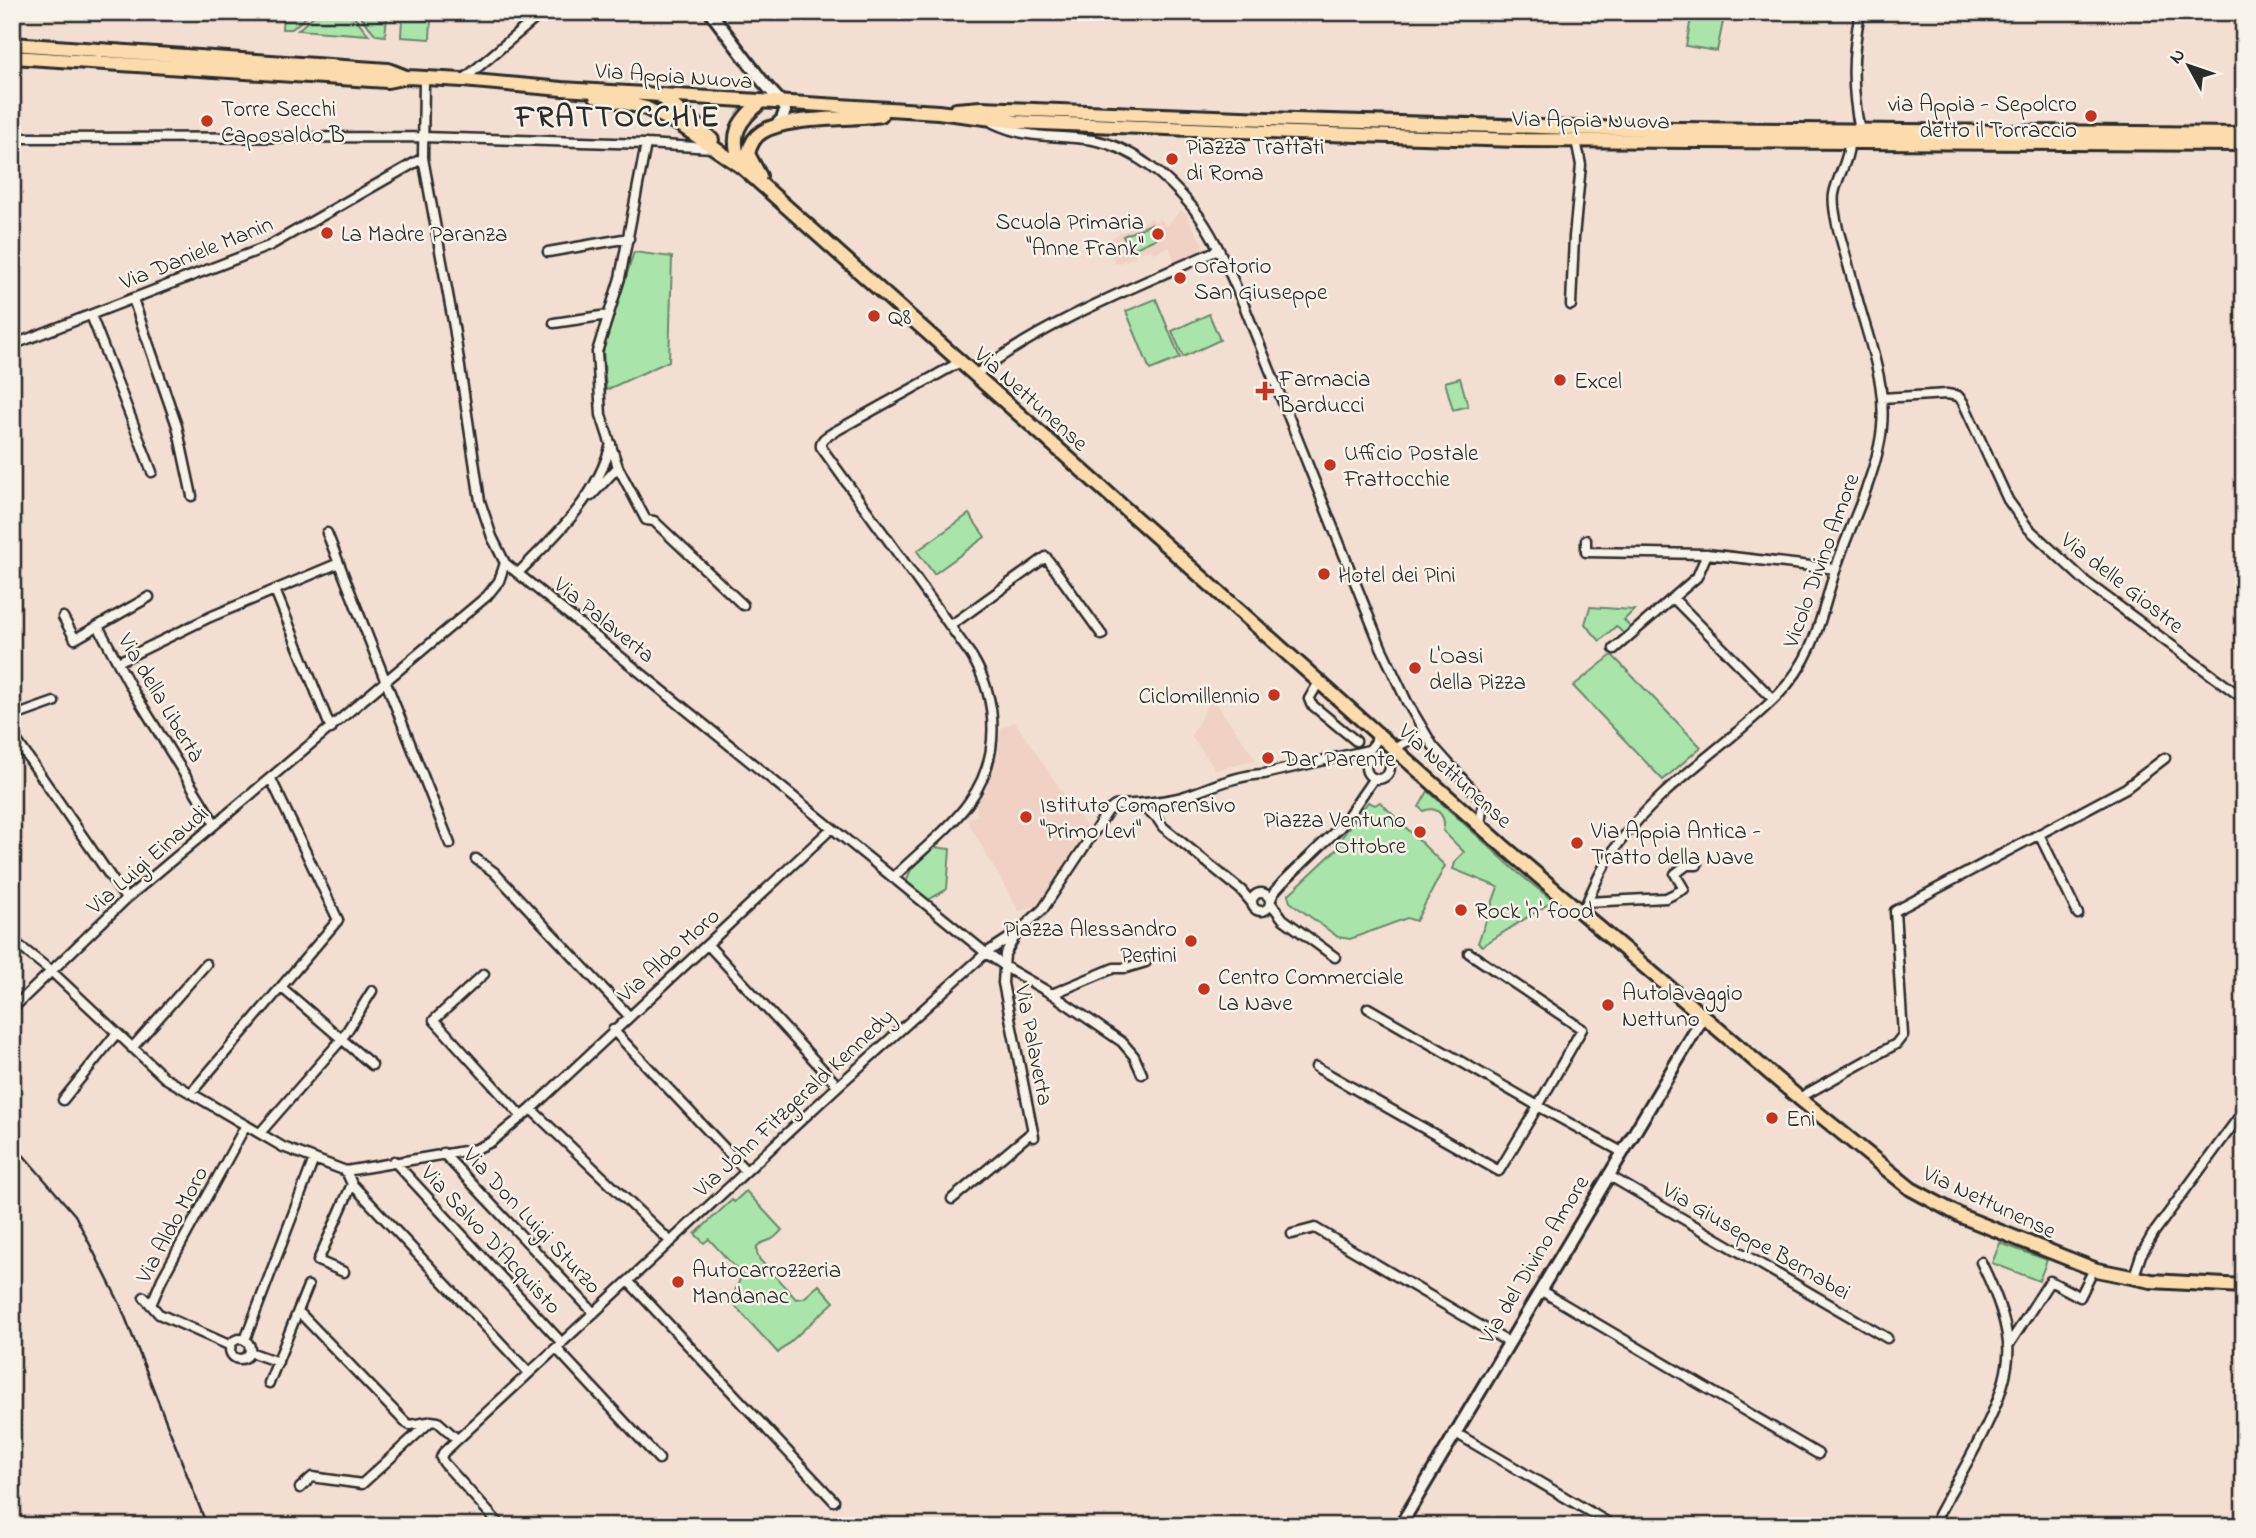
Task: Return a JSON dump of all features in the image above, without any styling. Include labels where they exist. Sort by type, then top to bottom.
[{"type":"main road","points":[[710,12],[782,103],[785,111],[776,125],[759,133],[748,154],[771,194]]},
{"type":"main road","name":"Via Appia Nuova","points":[[12,44],[388,70],[407,77]]},
{"type":"main road","name":"Via Appia Nuova","points":[[12,57],[387,81],[407,77],[463,80],[562,89],[938,112],[986,119],[1295,133],[1576,140],[2244,144]]},
{"type":"main road","points":[[742,167],[734,147],[736,133],[749,111],[761,102],[764,96],[763,82]]},
{"type":"main road","points":[[562,89],[646,108],[682,126],[718,149]]},
{"type":"main road","points":[[658,94],[695,122],[709,135],[718,149]]},
{"type":"main road","name":"Via Appia Nuova","points":[[938,112],[981,108],[1545,127],[2244,134]]},
{"type":"main road","points":[[776,125],[913,111]]},
{"type":"main road","name":"Via Nettunense","points":[[718,149],[742,167],[1480,825],[1584,908],[1799,1098],[1911,1189],[1963,1217],[2094,1269],[2133,1279],[2244,1286]]},
{"type":"main road","name":"Via del Divino Amore","points":[[1400,1526],[1704,1016]]},
{"type":"street","points":[[463,80],[543,12]]},
{"type":"street","points":[[1860,12],[1852,69],[1860,131]]},
{"type":"street","name":"Via Palaverta","points":[[424,78],[423,158],[454,327],[480,501],[492,537],[505,563],[986,953],[1052,993],[1127,1046],[1142,1074]]},
{"type":"street","points":[[986,119],[1016,133],[1093,141],[1125,150],[1161,176],[1194,209],[1219,250],[1288,412],[1381,647],[1407,702],[1433,746],[1483,802],[1480,825]]},
{"type":"street","points":[[12,138],[423,137],[718,149]]},
{"type":"street","points":[[1571,305],[1581,165],[1576,140]]},
{"type":"street","name":"Vicolo Divino Amore","points":[[1584,908],[1614,849],[1631,827],[1792,679],[1810,653],[1822,621],[1836,569],[1880,443],[1882,398],[1877,364],[1834,209],[1834,192],[1847,157],[1849,143]]},
{"type":"street","points":[[646,144],[629,238],[597,352],[601,415],[618,467],[646,520],[654,521],[743,605]]},
{"type":"street","name":"Via Daniele Manin","points":[[12,345],[269,246],[423,158]]},
{"type":"street","points":[[548,253],[629,238]]},
{"type":"street","points":[[975,375],[992,362],[1088,309],[1219,250]]},
{"type":"street","points":[[133,299],[177,426],[192,496]]},
{"type":"street","points":[[91,315],[152,472]]},
{"type":"street","points":[[554,323],[608,315]]},
{"type":"street","points":[[893,878],[963,809],[979,786],[988,765],[993,740],[991,701],[979,667],[821,447],[821,443],[834,432],[960,362]]},
{"type":"street","name":"Via delle Giostre","points":[[1882,398],[1950,394],[1960,398],[2010,503],[2028,527],[2086,582],[2244,699]]},
{"type":"street","points":[[518,573],[562,530],[586,499],[606,463],[611,444]]},
{"type":"street","points":[[586,499],[594,494],[618,467]]},
{"type":"street","points":[[327,533],[450,844]]},
{"type":"street","points":[[1586,540],[1586,552],[1707,554],[1836,569]]},
{"type":"street","points":[[1614,649],[1697,577],[1707,554]]},
{"type":"street","points":[[950,626],[1046,557],[1102,635]]},
{"type":"street","points":[[118,662],[210,617],[339,563]]},
{"type":"street","name":"Via Luigi Einaudi","points":[[51,971],[126,899],[487,596],[499,581],[505,563]]},
{"type":"street","points":[[275,590],[331,729]]},
{"type":"street","name":"Via della Libertà","points":[[63,617],[75,639],[149,597]]},
{"type":"street","points":[[1673,598],[1773,699]]},
{"type":"street","name":"Via della Libertà","points":[[98,626],[132,689],[215,824]]},
{"type":"street","points":[[1319,682],[1309,699],[1311,704],[1356,741]]},
{"type":"street","points":[[12,717],[54,702]]},
{"type":"street","name":"Via John Fitzgerald Kennedy","points":[[495,1524],[441,1458],[443,1453],[838,1086],[986,953],[1017,933],[1043,909],[1108,811],[1115,806],[1166,800],[1229,780],[1369,750],[1378,737],[1376,731]]},
{"type":"street","points":[[1387,774],[1390,767],[1387,759],[1376,755],[1369,758],[1366,765],[1368,773],[1374,778],[1381,778],[1387,774],[1403,743],[1425,733]]},
{"type":"street","points":[[12,734],[126,899]]},
{"type":"street","points":[[1799,1098],[1896,1044],[1903,1035],[1895,911],[2126,788],[2165,758]]},
{"type":"street","points":[[1264,911],[1283,882],[1341,826],[1374,778]]},
{"type":"street","points":[[191,1093],[338,920],[271,779]]},
{"type":"street","points":[[1138,803],[1157,818],[1163,827],[1241,890],[1257,910],[1283,919],[1335,957]]},
{"type":"street","name":"Via Aldo Moro","points":[[346,1171],[484,1146],[522,1117],[832,828]]},
{"type":"street","points":[[2039,834],[2078,914]]},
{"type":"street","points":[[476,859],[494,872],[629,1016]]},
{"type":"street","points":[[1584,908],[1665,898],[1684,889],[1675,874],[1687,865],[1697,865]]},
{"type":"street","points":[[1252,903],[1253,897],[1283,882]]},
{"type":"street","points":[[1241,890],[1261,894],[1283,919]]},
{"type":"street","points":[[1004,965],[1005,954],[1017,933]]},
{"type":"street","points":[[12,940],[51,971],[165,1078],[283,1147],[346,1171],[352,1184],[529,1373]]},
{"type":"street","points":[[708,945],[838,1086]]},
{"type":"street","points":[[1316,1067],[1499,1171],[1582,1029],[1469,953]]},
{"type":"street","points":[[1052,993],[1114,968],[1126,968],[1146,962]]},
{"type":"street","points":[[132,1048],[206,964]]},
{"type":"street","name":"Via Palaverta","points":[[952,1199],[1033,1134],[1003,983],[1004,965]]},
{"type":"street","points":[[12,1009],[51,971]]},
{"type":"street","points":[[484,974],[434,1020],[522,1117]]},
{"type":"street","points":[[281,987],[372,1065]]},
{"type":"street","points":[[260,1133],[342,1039],[372,991]]},
{"type":"street","points":[[1368,1008],[1622,1152]]},
{"type":"street","points":[[613,1030],[746,1171]]},
{"type":"street","points":[[63,1100],[116,1034]]},
{"type":"street","points":[[531,1108],[671,1242]]},
{"type":"street","points":[[2133,1279],[2141,1255],[2158,1227],[2244,1110]]},
{"type":"street","name":"Via Aldo Moro","points":[[151,1305],[162,1279],[246,1125]]},
{"type":"street","name":"Via Don Luigi Sturzo","points":[[443,1153],[594,1313]]},
{"type":"street","points":[[245,1340],[314,1159]]},
{"type":"street","name":"Via Salvo D'Acquisto","points":[[394,1161],[559,1345]]},
{"type":"street","name":"Via Giuseppe Bernabei","points":[[1608,1175],[1887,1338]]},
{"type":"street","points":[[344,1272],[318,1261],[352,1184]]},
{"type":"street","points":[[1292,1234],[1315,1228],[1508,1342]]},
{"type":"street","points":[[1938,1515],[1993,1411],[2004,1377],[2008,1346],[1998,1301],[1981,1262]]},
{"type":"street","points":[[2008,1346],[2050,1281],[2080,1297],[2094,1269]]},
{"type":"street","points":[[629,1282],[834,1501]]},
{"type":"street","points":[[269,1383],[308,1286]]},
{"type":"street","points":[[1540,1290],[1818,1454]]},
{"type":"street","name":"Via Aldo Moro","points":[[144,1297],[159,1314],[231,1346],[230,1352],[237,1359],[243,1359],[250,1352],[278,1362]]},
{"type":"street","points":[[298,1311],[405,1422],[410,1425],[438,1422],[457,1439]]},
{"type":"street","points":[[231,1346],[235,1340],[245,1340],[250,1345],[250,1352]]},
{"type":"street","points":[[559,1345],[659,1459]]},
{"type":"street","points":[[300,1488],[312,1477],[362,1484],[431,1421]]},
{"type":"street","points":[[1454,1432],[1614,1526]]},
{"type":"street","points":[[1645,1526],[1657,1523],[1667,1526]]},
{"type":"shaded area","name":"Scuola Primaria \"Anne Frank\"","points":[[1181,210],[1188,216],[1206,249],[1175,262],[1169,247],[1153,253],[1151,249],[1115,264],[1106,241],[1151,218],[1156,222],[1159,218],[1167,226]]},
{"type":"shaded area","points":[[1212,697],[1256,760],[1216,770],[1191,736]]},
{"type":"shaded area","name":"Istituto Comprensivo \"Primo Levi\"","points":[[1015,722],[1087,828],[1039,905],[1019,911],[968,818],[978,816],[975,802],[987,786],[993,771],[1001,728]]},
{"type":"green space","points":[[283,12],[312,12],[292,29],[282,29]]},
{"type":"green space","points":[[318,12],[352,14],[369,35],[298,30]]},
{"type":"green space","points":[[1692,12],[1725,12],[1717,51],[1686,46]]},
{"type":"green space","points":[[359,15],[387,17],[385,36],[376,35]]},
{"type":"green space","points":[[402,18],[431,20],[430,39],[401,37]]},
{"type":"green space","points":[[1151,224],[1157,238],[1129,251],[1123,236]]},
{"type":"green space","points":[[634,252],[672,257],[669,361],[606,390],[603,349]]},
{"type":"green space","points":[[1156,299],[1180,358],[1150,370],[1126,311]]},
{"type":"green space","points":[[1209,314],[1220,340],[1183,357],[1172,331]]},
{"type":"green space","points":[[1460,378],[1468,406],[1453,410],[1445,382]]},
{"type":"green space","points":[[969,514],[985,537],[934,574],[917,551]]},
{"type":"green space","points":[[1590,607],[1634,610],[1624,620],[1631,628],[1624,634],[1616,626],[1600,641],[1585,624]]},
{"type":"green space","points":[[1612,655],[1701,747],[1663,780],[1573,686]]},
{"type":"green space","points":[[1428,791],[1553,901],[1482,946],[1478,943],[1498,887],[1453,869],[1456,860],[1464,852],[1443,831],[1444,821],[1437,811],[1423,811],[1419,807]]},
{"type":"green space","points":[[1368,802],[1375,805],[1380,802],[1445,866],[1416,921],[1407,918],[1350,939],[1338,937],[1290,902],[1288,895],[1338,848],[1336,845]]},
{"type":"green space","points":[[934,847],[950,849],[947,889],[928,900],[907,883],[913,867]]},
{"type":"green space","points":[[746,1191],[782,1230],[757,1247],[760,1260],[796,1299],[804,1298],[819,1285],[834,1302],[778,1353],[728,1298],[734,1293],[742,1275],[709,1239],[704,1243],[695,1234],[732,1200],[734,1202]]},
{"type":"green space","points":[[2000,1243],[2047,1260],[2039,1281],[1992,1263]]},
{"type":"railway","points":[[12,1142],[75,1215],[120,1304],[207,1526]]},
{"type":"place","name":"via Appia - Sepolcro detto il Torraccio","points":[[2091,116]]},
{"type":"place","name":"Torre Secchi Caposaldo B","points":[[207,121]]},
{"type":"place","name":"Piazza Trattati di Roma","points":[[1172,159]]},
{"type":"place","name":"La Madre Paranza","points":[[327,233]]},
{"type":"place","name":"Scuola Primaria \"Anne Frank\"","points":[[1158,234]]},
{"type":"place","name":"Oratorio San Giuseppe","points":[[1180,278]]},
{"type":"place","name":"Q8","points":[[874,316]]},
{"type":"place","name":"Excel","points":[[1560,380]]},
{"type":"place","name":"Farmacia Barducci","points":[[1265,391]]},
{"type":"place","name":"Ufficio Postale Frattocchie","points":[[1330,465]]},
{"type":"place","name":"Hotel dei Pini","points":[[1324,574]]},
{"type":"place","name":"L'Oasi della Pizza","points":[[1415,668]]},
{"type":"place","name":"Ciclomillennio","points":[[1274,695]]},
{"type":"place","name":"Dar Parente","points":[[1268,758]]},
{"type":"place","name":"Istituto Comprensivo \"Primo Levi\"","points":[[1026,817]]},
{"type":"place","name":"Piazza Ventuno Ottobre","points":[[1420,832]]},
{"type":"place","name":"Via Appia Antica - Tratto della Nave","points":[[1577,843]]},
{"type":"place","name":"Rock 'n' food","points":[[1461,910]]},
{"type":"place","name":"Piazza Alessandro Pertini","points":[[1191,941]]},
{"type":"place","name":"Centro Commerciale La Nave","points":[[1204,989]]},
{"type":"place","name":"Autolavaggio Nettuno","points":[[1608,1005]]},
{"type":"place","name":"Eni","points":[[1772,1118]]},
{"type":"place","name":"Autocarrozzeria Mandanac","points":[[678,1282]]},
{"type":"district","name":"FRATTOCCHIE","points":[[618,116]]}]
